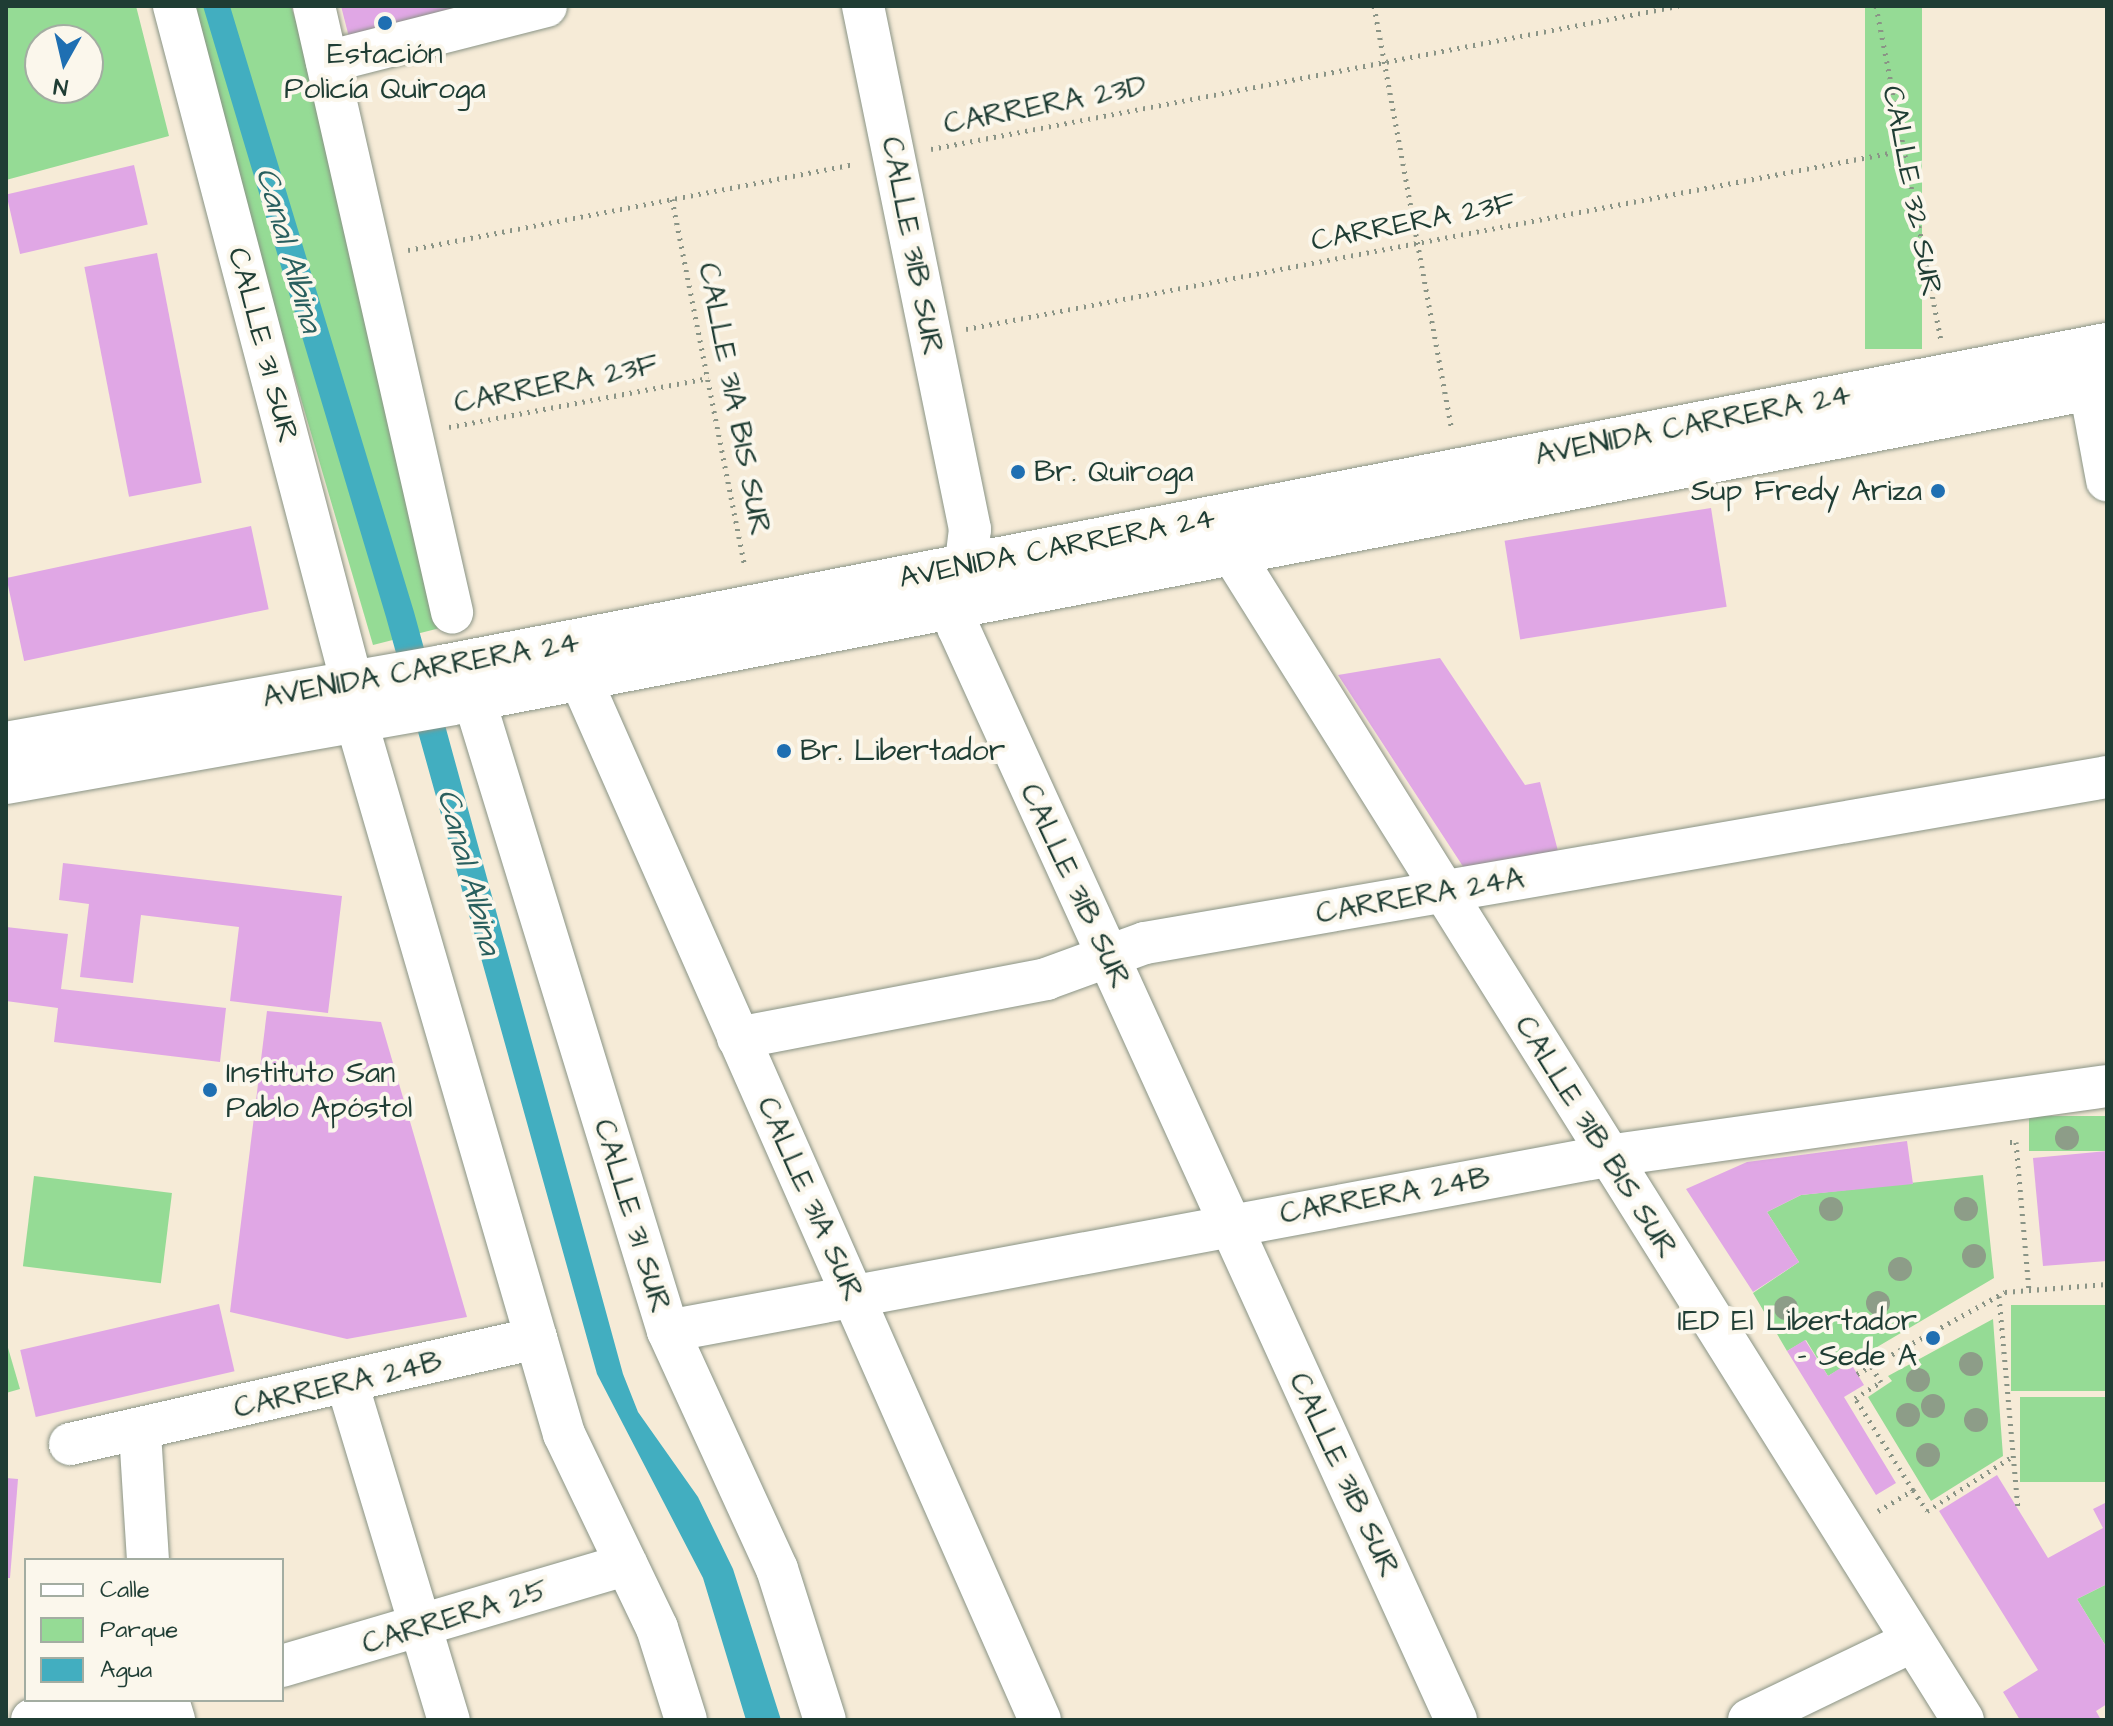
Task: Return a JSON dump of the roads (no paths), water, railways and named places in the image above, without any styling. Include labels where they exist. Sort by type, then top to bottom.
[{"type":"main road","name":"AVENIDA CARRERA 24","points":[[6,744],[376,698],[580,678],[1460,470],[2107,345]]},
{"type":"main road","name":"AVENIDA CARRERA 24","points":[[456,689],[753,607],[961,586],[1232,553],[2099,386]]},
{"type":"main road","name":"AVENIDA CARRERA 24","points":[[6,782],[376,698]]},
{"type":"street","name":"CALLE 31 SUR","points":[[174,6],[376,698],[536,1338],[577,1470],[661,1639],[686,1720]]},
{"type":"street","points":[[314,6],[452,612]]},
{"type":"street","points":[[327,62],[546,6]]},
{"type":"street","name":"CALLE 31B SUR","points":[[863,6],[970,529],[961,586],[964,643],[1456,1720]]},
{"type":"street","points":[[2099,386],[2107,480]]},
{"type":"street","name":"CALLE 31B BIS SUR","points":[[1232,553],[1911,1642],[1963,1720]]},
{"type":"street","name":"CALLE 31A SUR","points":[[580,678],[1040,1720]]},
{"type":"street","name":"CALLE 31 SUR","points":[[456,689],[668,1331],[777,1569],[825,1720]]},
{"type":"street","name":"CARRERA 24A","points":[[738,1038],[1046,979],[1107,956],[1443,892],[2107,777]]},
{"type":"street","name":"CARRERA 24B","points":[[668,1331],[1607,1156],[2107,1086]]},
{"type":"street","name":"CARRERA 24B","points":[[70,1444],[140,1433],[536,1338]]},
{"type":"street","points":[[347,1383],[449,1720]]},
{"type":"street","points":[[140,1433],[148,1558]]},
{"type":"street","name":"CARRERA 25","points":[[284,1665],[421,1630],[626,1565]]},
{"type":"street","points":[[1749,1720],[1911,1642]]},
{"type":"street","points":[[32,1720],[134,1702]]},
{"type":"water","name":"Canal Albina","points":[[203,6],[230,6],[414,612],[623,1374],[638,1412],[698,1497],[733,1569],[781,1720],[746,1720],[703,1578],[597,1374],[386,617]]},
{"type":"place","name":"Estación Policía Quiroga","points":[[385,23]]},
{"type":"place","name":"Br. Quiroga","points":[[1018,472]]},
{"type":"place","name":"Sup Fredy Ariza","points":[[1938,491]]},
{"type":"place","name":"Br. Libertador","points":[[784,751]]},
{"type":"place","name":"Instituto San Pablo Apóstol","points":[[210,1090]]},
{"type":"place","name":"IED El Libertador - Sede A","points":[[1933,1338]]}]
